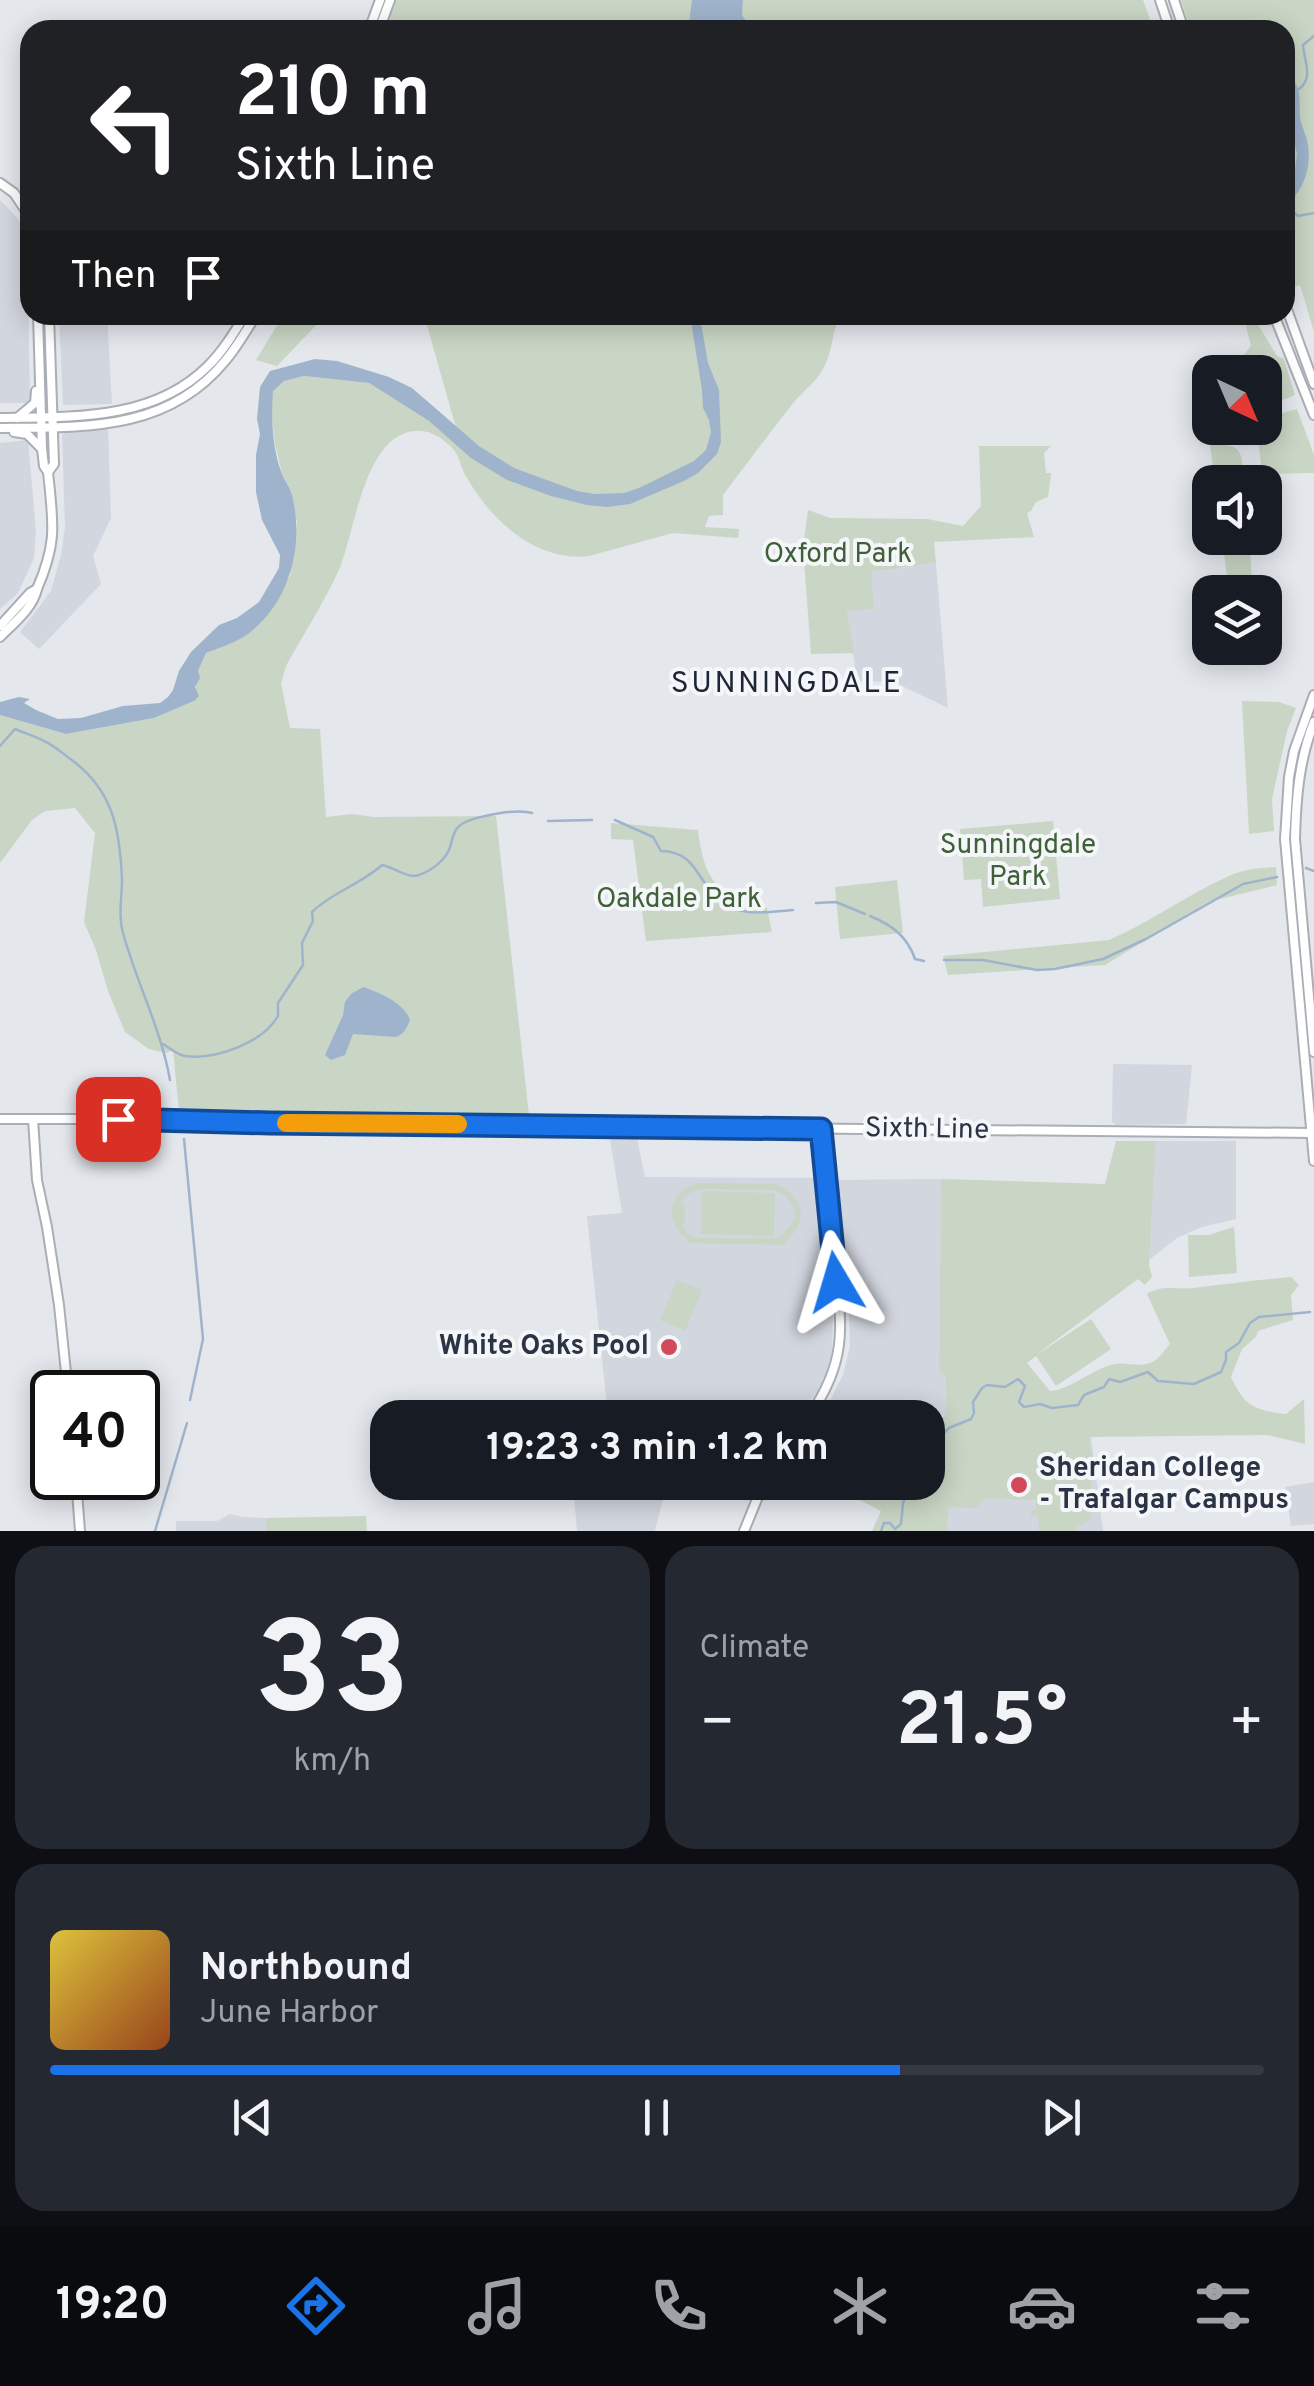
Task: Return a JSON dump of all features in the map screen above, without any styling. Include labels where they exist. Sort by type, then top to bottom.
[{"type":"street","points":[[0,183],[20,202]]},
{"type":"street","points":[[0,637],[37,594],[54,530],[42,449],[38,325]]},
{"type":"street","points":[[48,472],[54,464],[49,325]]},
{"type":"street","points":[[0,428],[124,411],[159,399],[183,388],[210,365],[239,325]]},
{"type":"street","points":[[54,422],[94,426],[129,420],[183,398],[223,364],[249,325]]},
{"type":"street","points":[[1278,325],[1314,416]]},
{"type":"street","points":[[1293,325],[1314,384]]},
{"type":"street","points":[[17,418],[35,402],[40,380]]},
{"type":"street","points":[[0,418],[41,423]]},
{"type":"street","points":[[0,428],[27,434],[42,449]]},
{"type":"street","points":[[0,626],[37,589]]},
{"type":"street","points":[[1314,695],[1294,751],[1285,839],[1314,1162]]},
{"type":"street","points":[[1314,722],[1302,762],[1295,839],[1314,1052]]},
{"type":"street","name":"Sixth Line","points":[[0,1119],[1312,1133]]},
{"type":"street","points":[[33,1119],[37,1180],[59,1305],[66,1370]]},
{"type":"street","points":[[820,1400],[834,1369],[842,1328],[821,1129]]},
{"type":"street","points":[[78,1500],[80,1531]]},
{"type":"street","points":[[744,1531],[757,1500]]},
{"type":"shaded area","points":[[0,200],[20,223],[20,325],[29,325],[30,403],[0,403]]},
{"type":"shaded area","points":[[59,325],[108,325],[112,404],[63,405]]},
{"type":"shaded area","points":[[108,429],[111,518],[93,556],[101,584],[39,649],[20,632],[51,591],[61,555],[65,527],[62,435],[67,431]]},
{"type":"shaded area","points":[[28,440],[36,531],[34,558],[18,593],[0,609],[0,443]]},
{"type":"shaded area","points":[[936,563],[948,708],[894,682],[857,681],[847,611],[873,608],[870,572]]},
{"type":"shaded area","points":[[1113,1064],[1192,1065],[1186,1124],[1112,1122]]},
{"type":"shaded area","points":[[609,1133],[636,1133],[645,1177],[816,1178],[833,1318],[827,1370],[811,1400],[606,1400],[587,1216],[622,1213]]},
{"type":"shaded area","points":[[1156,1141],[1236,1141],[1236,1219],[1177,1238],[1149,1260]]},
{"type":"shaded area","points":[[941,1179],[939,1369],[946,1378],[945,1415],[945,1400],[830,1400],[843,1375],[850,1346],[834,1180]]},
{"type":"shaded area","name":"Sheridan College - Trafalgar Campus","points":[[1091,1437],[1103,1531],[947,1531],[947,1507],[1069,1441]]},
{"type":"shaded area","points":[[1314,1482],[1314,1524],[1291,1526],[1285,1487]]},
{"type":"shaded area","points":[[574,1500],[663,1500],[655,1531],[577,1531]]},
{"type":"shaded area","points":[[230,1514],[266,1518],[265,1531],[176,1531],[176,1521],[217,1521]]},
{"type":"green space","points":[[396,0],[1143,0],[1150,20],[387,20]]},
{"type":"green space","points":[[1181,0],[1314,0],[1314,332],[1300,285],[1295,287],[1295,20],[1188,20]]},
{"type":"green space","points":[[316,325],[277,366],[256,360],[276,327]]},
{"type":"green space","points":[[427,325],[836,325],[821,372],[723,495],[723,515],[709,516],[705,527],[739,529],[738,538],[673,533],[589,556],[551,552],[533,545],[502,523],[477,494],[454,450],[441,439],[421,431],[397,437],[372,468],[338,572],[286,666],[281,683],[290,728],[320,729],[326,817],[496,816],[529,1115],[179,1112],[173,1050],[166,1053],[149,1049],[125,1032],[84,922],[95,833],[75,808],[45,811],[32,820],[0,863],[0,715],[66,734],[154,718],[194,701],[198,671],[206,653],[242,638],[290,577],[297,523],[275,444],[271,409],[273,390],[283,381],[304,376],[369,383],[429,421],[462,449]]},
{"type":"green space","points":[[1246,325],[1258,325],[1276,355],[1244,355],[1251,346]]},
{"type":"green space","points":[[1282,358],[1284,359],[1295,395],[1282,400]]},
{"type":"green space","points":[[1297,409],[1314,455],[1314,473],[1282,474],[1282,465],[1261,465],[1259,445],[1282,445],[1282,413]]},
{"type":"green space","points":[[1210,445],[1235,448],[1242,465],[1213,465]]},
{"type":"green space","name":"Oxford Park","points":[[979,446],[1051,446],[1044,453],[1046,473],[1051,473],[1048,497],[1036,502],[1027,513],[1034,537],[934,542],[936,563],[871,572],[874,609],[847,611],[854,653],[811,654],[803,547],[808,510],[830,518],[927,519],[963,526],[981,506]]},
{"type":"green space","points":[[1224,555],[1250,555],[1252,575],[1227,575]]},
{"type":"green space","points":[[1242,701],[1279,702],[1296,708],[1272,799],[1274,831],[1249,834]]},
{"type":"green space","name":"Sunningdale Park","points":[[1053,821],[1060,899],[983,907],[981,879],[964,880],[960,829]]},
{"type":"green space","name":"Oakdale Park","points":[[611,823],[698,830],[703,858],[714,882],[732,897],[767,908],[772,932],[646,941],[633,840],[611,839]]},
{"type":"green space","points":[[1276,867],[1277,885],[1208,902],[1105,965],[948,975],[943,956],[1109,940],[1229,876]]},
{"type":"green space","name":"Oakdale Park","points":[[897,880],[903,933],[840,939],[835,887]]},
{"type":"green space","points":[[1116,1141],[1156,1141],[1149,1265],[1152,1277],[1145,1285],[1138,1279],[1036,1355],[1091,1319],[1111,1349],[1056,1386],[1036,1356],[1027,1363],[1050,1391],[1115,1364],[1149,1363],[1170,1344],[1147,1294],[1164,1288],[1291,1277],[1299,1285],[1291,1295],[1293,1320],[1258,1331],[1242,1349],[1231,1377],[1246,1401],[1266,1411],[1286,1414],[1304,1399],[1305,1444],[1268,1435],[1089,1437],[1090,1518],[1076,1531],[1039,1531],[1038,1517],[1031,1516],[1036,1500],[986,1498],[977,1508],[948,1507],[947,1531],[872,1531],[881,1511],[860,1500],[945,1500],[946,1378],[939,1369],[941,1179],[1105,1184]]},
{"type":"green space","points":[[699,1183],[774,1184],[796,1199],[801,1210],[799,1224],[784,1245],[687,1243],[674,1223],[672,1206],[689,1187]],"holes":[[[774,1190],[786,1196],[795,1217],[777,1238],[697,1238],[681,1225],[685,1224],[681,1201],[692,1191]]]},
{"type":"green space","points":[[702,1191],[775,1193],[774,1236],[701,1234]]},
{"type":"green space","points":[[1234,1227],[1237,1273],[1189,1277],[1188,1235],[1209,1235]]},
{"type":"green space","points":[[677,1280],[702,1290],[685,1331],[660,1320]]},
{"type":"green space","points":[[366,1516],[367,1531],[265,1531],[266,1518]]},
{"type":"water","points":[[692,0],[743,0],[745,20],[689,20]]},
{"type":"water","points":[[1295,83],[1309,159],[1295,195]]},
{"type":"water","points":[[692,325],[701,325],[708,363],[719,390],[721,442],[717,454],[684,481],[630,504],[607,507],[551,496],[507,480],[471,458],[429,421],[369,383],[304,376],[284,381],[273,391],[272,422],[276,454],[296,515],[289,575],[282,593],[258,625],[242,638],[206,653],[195,687],[199,696],[154,718],[66,734],[0,715],[0,702],[19,697],[30,699],[24,703],[58,719],[160,703],[173,690],[191,652],[219,625],[259,602],[279,568],[280,555],[262,520],[256,492],[260,387],[270,371],[315,359],[337,361],[389,377],[412,388],[479,446],[514,468],[595,494],[639,488],[694,461],[706,450],[711,432]]},
{"type":"water","points":[[363,987],[397,1004],[407,1014],[409,1023],[396,1037],[353,1034],[345,1055],[331,1060],[325,1055],[345,1002]]},
{"type":"waterway","points":[[1299,89],[1307,74],[1303,45],[1314,36]]},
{"type":"waterway","points":[[1295,213],[1314,213]]},
{"type":"waterway","points":[[0,746],[15,729],[41,739],[84,770],[105,797],[119,844],[123,933],[170,1080]]},
{"type":"waterway","points":[[163,1044],[182,1055],[197,1057],[250,1042],[278,1016],[278,1003],[303,965],[302,943],[313,921],[312,912],[320,905],[382,865],[410,875],[428,871],[447,854],[457,828],[470,820],[504,813],[532,813]]},
{"type":"waterway","points":[[548,821],[592,820]]},
{"type":"waterway","points":[[615,820],[653,837],[661,851],[673,852],[690,862],[713,895],[729,907],[756,912],[793,910]]},
{"type":"waterway","points":[[1306,868],[1314,871]]},
{"type":"waterway","points":[[944,960],[983,960],[1037,970],[1103,959],[1243,884],[1277,877]]},
{"type":"waterway","points":[[816,903],[836,902],[865,914]]},
{"type":"waterway","points":[[870,916],[898,932],[915,959],[924,961]]},
{"type":"waterway","points":[[184,1139],[203,1339],[190,1400]]},
{"type":"waterway","points":[[945,1432],[971,1419],[973,1402],[982,1388],[1005,1387],[1018,1379],[1025,1386],[1019,1402],[1024,1407],[1040,1404],[1052,1408],[1078,1405],[1084,1395],[1104,1387],[1109,1379],[1120,1382],[1148,1372],[1158,1381],[1194,1384],[1221,1372],[1226,1352],[1239,1343],[1250,1323],[1259,1317],[1310,1312]]},
{"type":"waterway","points":[[155,1531],[187,1423]]},
{"type":"waterway","points":[[881,1531],[884,1523],[895,1529],[901,1524],[904,1500]]},
{"type":"slow traffic","points":[[286,1123],[458,1124]]},
{"type":"place","name":"White Oaks Pool","points":[[669,1347]]},
{"type":"place","name":"Sheridan College - Trafalgar Campus","points":[[1019,1485]]},
{"type":"district","name":"SUNNINGDALE","points":[[787,684]]},
{"type":"route","points":[[118,1119],[821,1129],[836,1282]]}]
